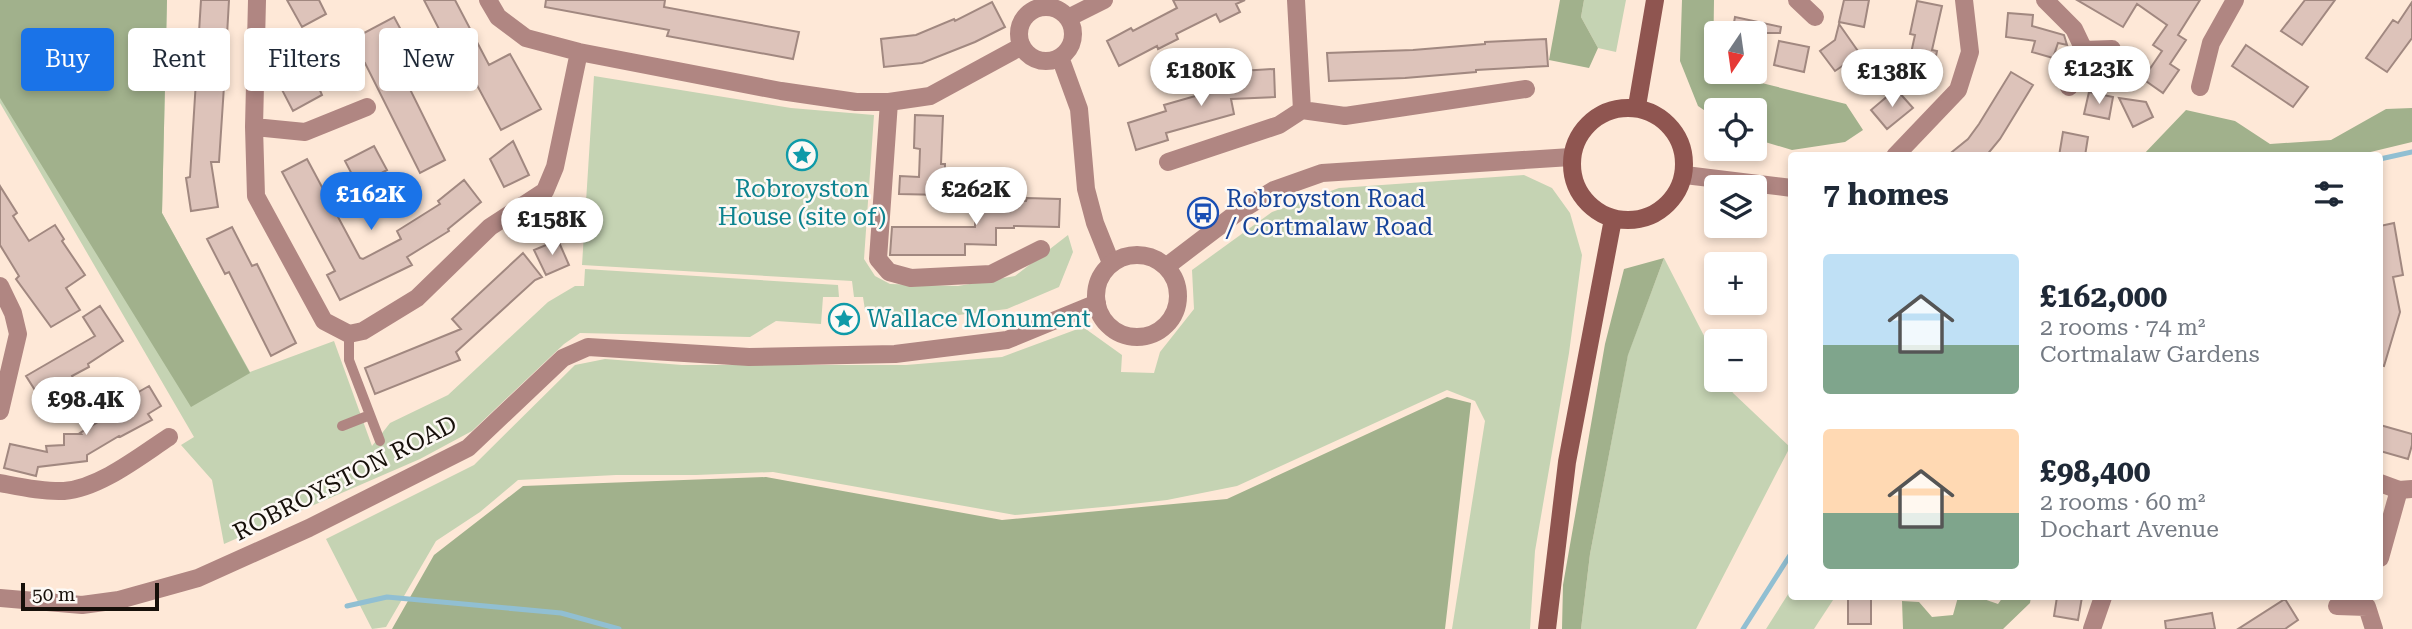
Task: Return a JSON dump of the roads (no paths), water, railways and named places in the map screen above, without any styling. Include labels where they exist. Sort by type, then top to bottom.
[{"type":"main road","points":[[1637,106],[1655,0]]},
{"type":"main road","points":[[1637,106],[1662,117],[1683,144],[1685,175],[1673,201],[1642,220],[1612,219],[1595,211],[1577,190],[1571,157],[1582,130],[1609,109],[1637,106]]},
{"type":"main road","points":[[1547,629],[1567,462],[1612,219]]},
{"type":"street","points":[[257,0],[254,127],[256,197],[324,321],[349,334],[363,331],[418,298],[490,227],[545,191],[555,167],[579,52]]},
{"type":"street","points":[[488,0],[498,17],[526,38],[579,52],[780,91],[856,102],[889,102],[930,96],[1022,46]]},
{"type":"street","points":[[1068,18],[1104,0]]},
{"type":"street","points":[[1296,0],[1303,110]]},
{"type":"street","points":[[1797,0],[1815,17]]},
{"type":"street","points":[[1899,152],[1958,90],[1970,52],[1964,0]]},
{"type":"street","points":[[2045,0],[2074,29],[2084,50],[2069,87]]},
{"type":"street","points":[[2200,87],[2211,43],[2235,0]]},
{"type":"street","points":[[1031,5],[1056,9],[1068,18],[1072,26],[1071,43],[1060,57],[1052,60],[1034,58],[1022,46],[1022,22],[1031,5]]},
{"type":"street","points":[[2084,50],[2112,49]]},
{"type":"street","points":[[1060,57],[1079,109],[1086,189],[1095,223],[1111,263]]},
{"type":"street","points":[[1168,162],[1279,125],[1303,110],[1345,116],[1526,89]]},
{"type":"street","points":[[889,102],[878,259],[889,272],[911,278],[991,274],[1041,248]]},
{"type":"street","points":[[254,127],[305,132],[367,107]]},
{"type":"street","points":[[1167,266],[1238,212],[1274,190],[1322,173],[1571,157]]},
{"type":"street","points":[[1685,175],[1788,188]]},
{"type":"street","points":[[1129,254],[1145,255],[1167,266],[1177,285],[1178,299],[1169,323],[1148,337],[1139,338],[1115,332],[1106,325],[1097,303],[1096,285],[1101,273],[1111,263],[1129,254]]},
{"type":"street","points":[[0,286],[13,313],[18,334],[0,411]]},
{"type":"street","name":"ROBROYSTON ROAD","points":[[0,598],[82,605],[120,600],[198,578],[309,528],[468,448],[562,358],[588,347],[748,356],[895,354],[1007,340],[1097,303]]},
{"type":"street","points":[[0,483],[66,491],[103,479],[169,437]]},
{"type":"street","points":[[2383,484],[2406,489],[2383,550]]},
{"type":"street","points":[[2092,629],[2102,600]]},
{"type":"street","points":[[2337,606],[2368,602],[2374,629]]},
{"type":"lane","points":[[349,334],[349,360],[380,441]]},
{"type":"lane","points":[[342,426],[370,415]]},
{"type":"waterway","points":[[2383,158],[2412,152]]},
{"type":"waterway","points":[[1743,629],[1788,558]]},
{"type":"waterway","points":[[347,606],[387,597],[561,613],[619,629]]},
{"type":"place","name":"Robroyston House (site of)","points":[[802,155]]},
{"type":"place","name":"Robroyston Road / Cortmalaw Road","points":[[1203,213]]},
{"type":"place","name":"Wallace Monument","points":[[844,319]]}]
